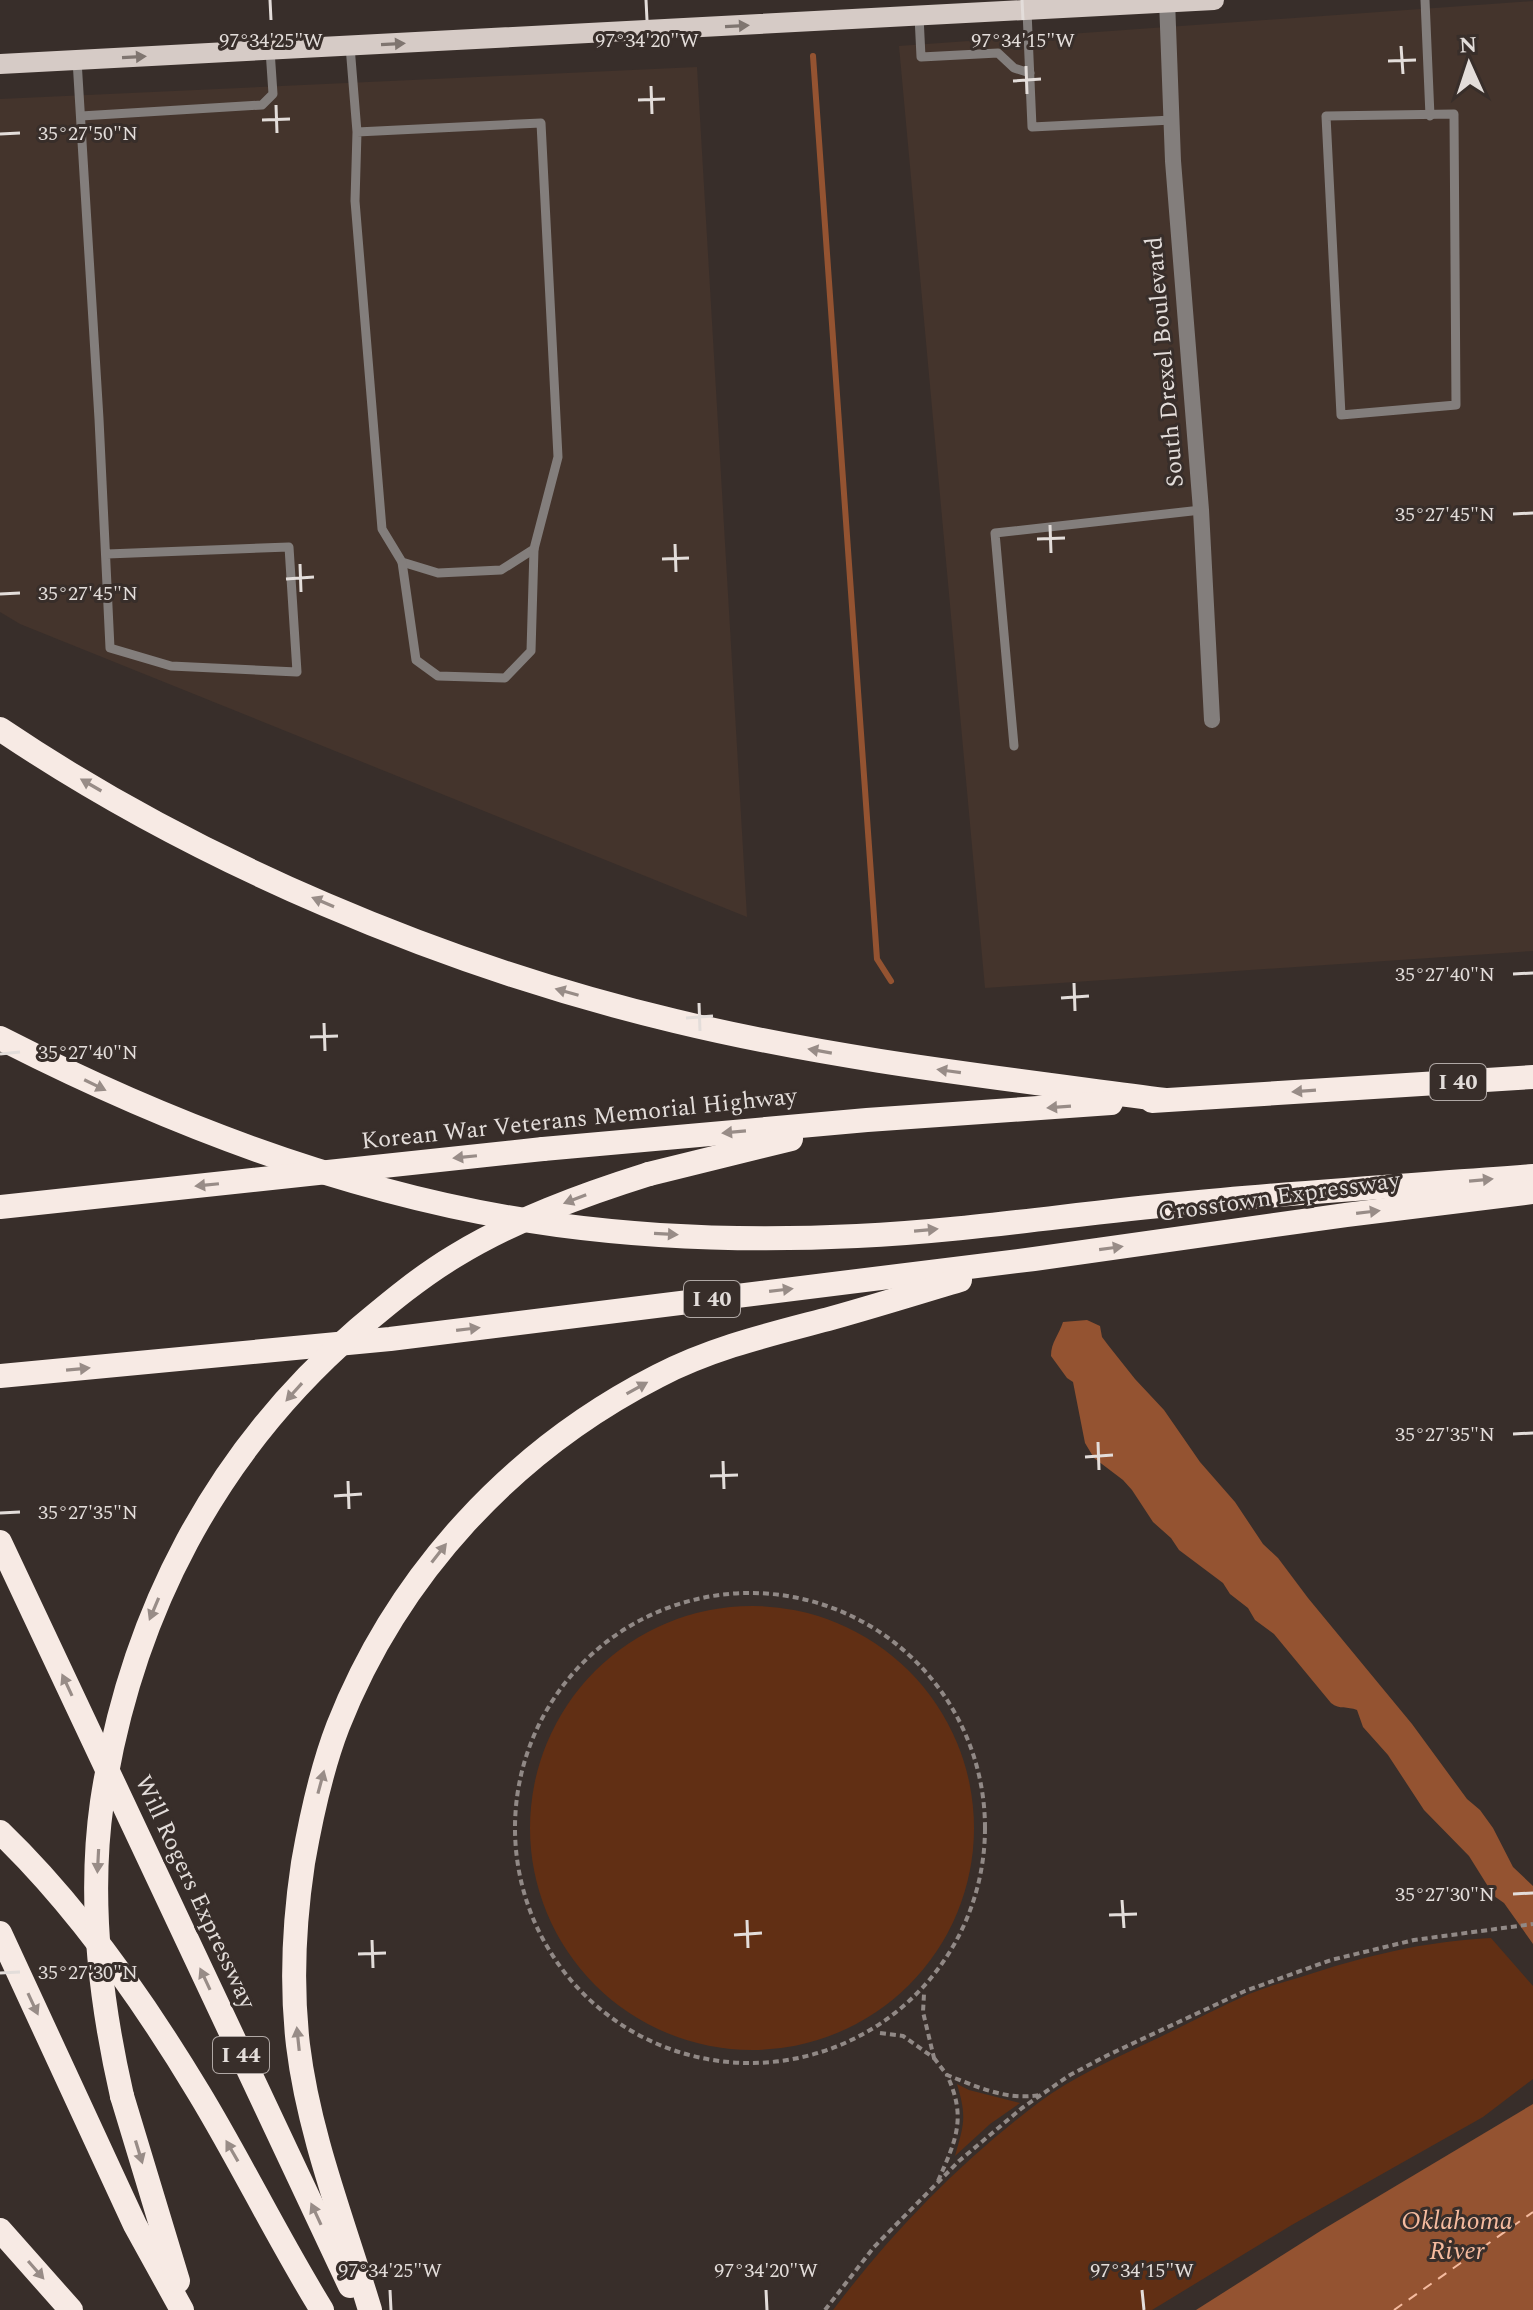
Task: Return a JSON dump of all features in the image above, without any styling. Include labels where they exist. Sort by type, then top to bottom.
[{"type":"highway","points":[[0,729],[138,812],[287,887],[437,948],[554,988],[769,1042],[897,1064],[1165,1100]]},
{"type":"highway","points":[[0,1038],[116,1095],[270,1155],[447,1204],[510,1218],[594,1228],[749,1238],[858,1236],[1180,1204],[1533,1176]]},
{"type":"highway","name":"I 40","points":[[1165,1100],[1533,1077]]},
{"type":"highway","name":"Korean War Veterans Memorial Highway","points":[[0,1207],[543,1149],[867,1120],[1165,1100]]},
{"type":"highway","points":[[184,2310],[110,2044],[100,1963],[97,1879],[102,1803],[122,1704],[154,1608],[183,1547],[245,1449],[330,1354],[383,1308],[456,1256],[559,1205],[649,1174],[867,1120]]},
{"type":"highway","name":"Crosstown Expressway","points":[[1034,1259],[1533,1192]]},
{"type":"highway","points":[[370,2310],[312,2116],[298,2045],[294,1964],[300,1883],[321,1779],[342,1715],[385,1629],[414,1584],[484,1502],[524,1465],[612,1402],[659,1376],[724,1347],[1034,1259]]},
{"type":"highway","name":"I 40","points":[[0,1376],[390,1339],[1034,1259]]},
{"type":"highway","name":"Will Rogers Expressway","points":[[0,1542],[361,2310]]},
{"type":"highway","points":[[0,1832],[64,1902],[157,2027],[199,2093],[322,2310]]},
{"type":"highway","points":[[0,1933],[135,2225],[184,2310]]},
{"type":"highway","points":[[0,2230],[71,2310]]},
{"type":"main road","points":[[0,64],[1214,0]]},
{"type":"street","name":"South Drexel Boulevard","points":[[1168,2],[1172,120],[1201,510],[1212,720]]},
{"type":"lane","points":[[1425,0],[1430,116]]},
{"type":"lane","points":[[1027,11],[1032,127],[1172,120]]},
{"type":"lane","points":[[919,16],[921,57],[998,53],[1014,68],[1030,73]]},
{"type":"lane","points":[[350,46],[357,132],[355,201],[382,529],[402,562],[416,660],[438,676],[505,678],[531,651],[534,549],[558,457],[541,123],[357,132]]},
{"type":"lane","points":[[81,116],[262,105],[273,94],[270,50]]},
{"type":"lane","points":[[77,60],[110,648],[171,666],[297,672],[289,547],[107,554]]},
{"type":"lane","points":[[1454,114],[1456,405],[1341,415],[1326,116],[1430,116],[1454,114]]},
{"type":"lane","points":[[1014,746],[995,533],[1201,510]]},
{"type":"lane","points":[[402,562],[438,573],[501,570],[534,549]]},
{"type":"path","points":[[904,2014],[878,2033],[843,2046],[791,2058],[742,2061],[698,2057],[649,2040],[625,2027],[578,1987],[546,1946],[525,1897],[515,1847],[517,1788],[522,1761],[531,1736],[559,1693],[612,1637],[654,1612],[676,1605],[720,1596],[775,1592],[815,1599],[853,1615],[890,1636],[918,1663],[950,1708],[975,1764],[981,1784],[983,1835],[973,1892],[960,1935],[911,2009]]},
{"type":"path","points":[[825,2310],[874,2247],[986,2137],[1042,2094],[1108,2055],[1168,2025],[1282,1976],[1331,1960],[1414,1940],[1533,1924]]},
{"type":"path","points":[[925,1991],[923,2012],[934,2058]]},
{"type":"path","points":[[878,2033],[903,2036],[934,2058],[953,2089],[959,2112],[958,2123],[937,2183]]},
{"type":"path","points":[[947,2075],[984,2090],[1029,2096],[1042,2094]]},
{"type":"shaded area","points":[[1533,1],[1533,951],[985,988],[899,46]]},
{"type":"shaded area","points":[[697,67],[747,917],[20,624],[0,612],[0,99]]},
{"type":"shaded area","points":[[752,1606],[795,1611],[837,1623],[875,1644],[909,1671],[936,1705],[957,1743],[969,1785],[974,1828],[969,1871],[957,1913],[936,1951],[909,1985],[875,2012],[837,2033],[795,2045],[752,2050],[709,2045],[667,2033],[629,2012],[595,1985],[568,1951],[547,1913],[535,1871],[530,1828],[535,1785],[547,1743],[568,1705],[595,1671],[629,1644],[667,1623],[709,1611]]},
{"type":"shaded area","points":[[1491,1938],[1533,1986],[1533,2079],[1483,2117],[1290,2226],[1152,2310],[833,2310],[903,2226],[954,2174],[1038,2103],[1081,2076],[1268,1987],[1395,1951],[1443,1942]]},
{"type":"shaded area","points":[[957,2084],[1020,2103],[990,2124],[955,2156],[963,2120]]},
{"type":"water","points":[[1087,1320],[1100,1326],[1102,1337],[1164,1410],[1200,1462],[1235,1502],[1263,1544],[1278,1558],[1493,1828],[1513,1867],[1533,1886],[1533,1944],[1504,1903],[1494,1896],[1469,1856],[1424,1810],[1388,1755],[1363,1727],[1357,1710],[1331,1703],[1274,1634],[1255,1620],[1248,1608],[1230,1594],[1223,1583],[1179,1550],[1153,1522],[1123,1480],[1094,1458],[1085,1443],[1073,1382],[1051,1356],[1063,1322]]},
{"type":"water","name":"Oklahoma River","points":[[1533,2104],[1533,2310],[1196,2310],[1322,2230]]},
{"type":"waterway","points":[[813,56],[877,959],[891,981]]},
{"type":"ferry route","points":[[1394,2310],[1533,2212]]}]
